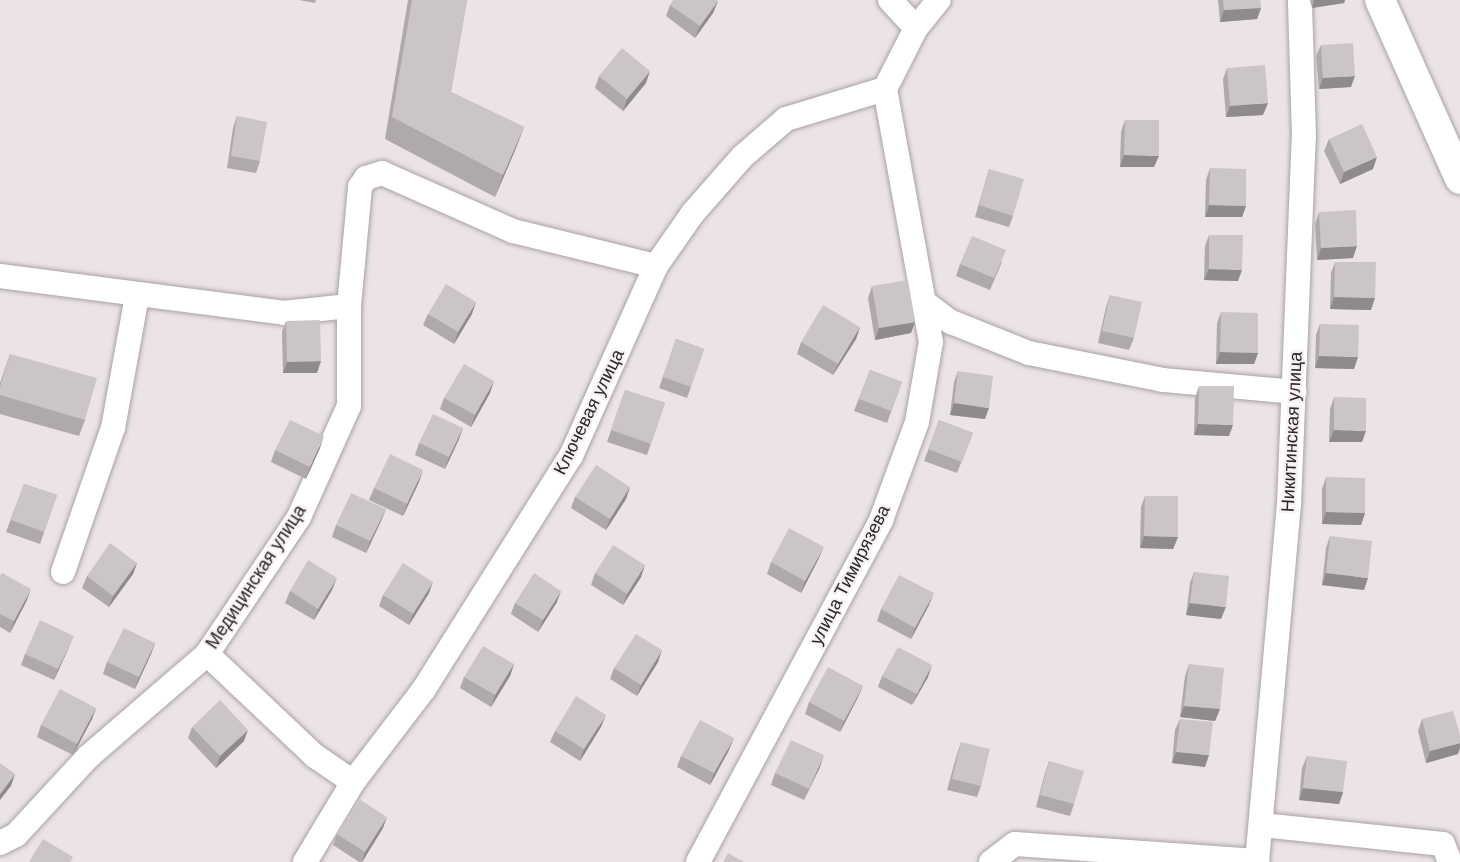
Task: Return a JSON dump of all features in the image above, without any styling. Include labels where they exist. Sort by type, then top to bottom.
[{"type":"main road","points":[[1380,0],[1460,179]]},
{"type":"street","points":[[890,0],[916,28]]},
{"type":"street","points":[[885,89],[916,28],[939,0]]},
{"type":"street","name":"Никитинская улица","points":[[1257,861],[1262,825],[1294,392],[1304,138],[1300,0]]},
{"type":"street","name":"Ключевая улица","points":[[305,862],[353,782],[424,689],[571,456],[656,266],[742,157],[786,119],[885,89]]},
{"type":"street","name":"улица Тимирязева","points":[[698,862],[881,520],[918,422],[932,342],[885,89]]},
{"type":"street","name":"Медицинская улица","points":[[0,843],[16,835],[88,756],[207,654],[299,517],[349,406],[349,306],[360,187],[366,178],[382,173],[513,231],[656,266]]},
{"type":"street","points":[[0,276],[137,296],[283,313],[349,306]]},
{"type":"street","points":[[63,572],[112,428],[137,296]]},
{"type":"street","points":[[924,302],[951,322],[1029,353],[1163,380],[1294,392]]},
{"type":"street","points":[[207,654],[315,756],[353,782]]},
{"type":"street","points":[[1262,825],[1443,844],[1450,862]]},
{"type":"street","points":[[991,862],[1015,844],[1257,861]]},
{"type":"building","points":[[412,0],[467,0],[451,92],[524,127],[503,175],[392,117]]},
{"type":"building","points":[[673,0],[718,1],[700,26],[670,5]]},
{"type":"building","points":[[1223,0],[1260,0],[1261,8],[1224,10]]},
{"type":"building","points":[[1353,43],[1355,76],[1323,78],[1321,45]]},
{"type":"building","points":[[622,48],[650,71],[627,99],[599,76]]},
{"type":"building","points":[[1265,65],[1268,103],[1230,106],[1227,68]]},
{"type":"building","points":[[237,116],[267,122],[260,161],[231,156]]},
{"type":"building","points":[[1125,120],[1159,120],[1159,156],[1124,155]]},
{"type":"building","points":[[1362,124],[1377,157],[1344,172],[1329,139]]},
{"type":"building","points":[[1210,168],[1246,169],[1246,206],[1209,205]]},
{"type":"building","points":[[989,169],[1024,179],[1013,216],[979,205]]},
{"type":"building","points":[[1356,210],[1357,246],[1321,248],[1319,212]]},
{"type":"building","points":[[1209,235],[1243,235],[1242,270],[1209,269]]},
{"type":"building","points":[[972,236],[1006,250],[994,278],[960,264]]},
{"type":"building","points":[[1335,262],[1376,262],[1375,298],[1334,297]]},
{"type":"building","points":[[908,280],[915,322],[879,328],[872,286]]},
{"type":"building","points":[[446,284],[476,302],[458,332],[428,314]]},
{"type":"building","points":[[1110,295],[1142,302],[1134,338],[1102,331]]},
{"type":"building","points":[[823,305],[860,327],[838,364],[801,342]]},
{"type":"building","points":[[1221,312],[1258,313],[1258,353],[1220,352]]},
{"type":"building","points":[[320,320],[321,361],[287,362],[286,321]]},
{"type":"building","points":[[1320,324],[1359,325],[1358,357],[1319,356]]},
{"type":"building","points":[[676,339],[704,349],[691,387],[663,377]]},
{"type":"building","points":[[10,354],[97,378],[85,420],[0,395],[0,387]]},
{"type":"building","points":[[464,364],[494,381],[475,415],[444,398]]},
{"type":"building","points":[[870,370],[902,382],[891,411],[859,399]]},
{"type":"building","points":[[958,371],[993,376],[989,408],[954,403]]},
{"type":"building","points":[[1199,386],[1234,386],[1233,425],[1198,424]]},
{"type":"building","points":[[625,390],[665,403],[651,444],[611,430]]},
{"type":"building","points":[[1334,397],[1366,398],[1366,431],[1334,430]]},
{"type":"building","points":[[433,414],[463,428],[449,457],[419,443]]},
{"type":"building","points":[[290,420],[324,436],[310,467],[275,450]]},
{"type":"building","points":[[939,420],[973,433],[962,462],[928,449]]},
{"type":"building","points":[[390,454],[423,470],[407,504],[374,488]]},
{"type":"building","points":[[596,465],[630,487],[610,519],[575,497]]},
{"type":"building","points":[[1326,477],[1365,478],[1365,513],[1326,512]]},
{"type":"building","points":[[24,484],[57,495],[44,532],[11,520]]},
{"type":"building","points":[[351,493],[386,509],[370,541],[336,525]]},
{"type":"building","points":[[1145,496],[1178,496],[1178,537],[1144,536]]},
{"type":"building","points":[[789,528],[824,547],[805,581],[771,562]]},
{"type":"building","points":[[1330,536],[1372,541],[1368,578],[1326,573]]},
{"type":"building","points":[[110,543],[137,563],[113,596],[87,576]]},
{"type":"building","points":[[613,545],[645,565],[627,594],[595,573]]},
{"type":"building","points":[[308,560],[337,578],[318,609],[290,591]]},
{"type":"building","points":[[403,563],[433,582],[413,614],[383,595]]},
{"type":"building","points":[[1194,572],[1229,576],[1226,607],[1190,603]]},
{"type":"building","points":[[2,573],[31,589],[14,621],[0,614],[0,576]]},
{"type":"building","points":[[534,573],[561,591],[543,620],[515,603]]},
{"type":"building","points":[[899,575],[934,593],[915,628],[881,609]]},
{"type":"building","points":[[40,620],[74,636],[58,669],[25,654]]},
{"type":"building","points":[[124,628],[155,643],[139,677],[107,662]]},
{"type":"building","points":[[636,634],[662,650],[641,685],[614,668]]},
{"type":"building","points":[[483,646],[514,664],[495,695],[464,677]]},
{"type":"building","points":[[898,647],[932,665],[917,694],[882,676]]},
{"type":"building","points":[[1189,664],[1224,668],[1220,709],[1184,706]]},
{"type":"building","points":[[828,667],[863,686],[844,721],[809,702]]},
{"type":"building","points":[[60,689],[96,708],[77,744],[41,725]]},
{"type":"building","points":[[576,696],[606,715],[584,749],[555,731]]},
{"type":"building","points":[[220,700],[248,730],[220,756],[192,727]]},
{"type":"building","points":[[1453,711],[1460,743],[1430,751],[1422,719]]},
{"type":"building","points":[[1180,719],[1213,722],[1209,755],[1176,752]]},
{"type":"building","points":[[700,720],[734,738],[714,773],[681,756]]},
{"type":"building","points":[[791,740],[824,755],[809,789],[775,773]]},
{"type":"building","points":[[961,742],[990,749],[981,786],[952,779]]},
{"type":"building","points":[[1307,756],[1347,761],[1343,792],[1303,788]]},
{"type":"building","points":[[1049,761],[1084,771],[1074,804],[1040,795]]},
{"type":"building","points":[[0,763],[15,774],[0,794]]},
{"type":"building","points":[[359,799],[387,817],[365,852],[337,834]]},
{"type":"building","points":[[43,839],[73,857],[70,862],[29,862]]},
{"type":"building","points":[[728,853],[744,862],[723,862]]}]
